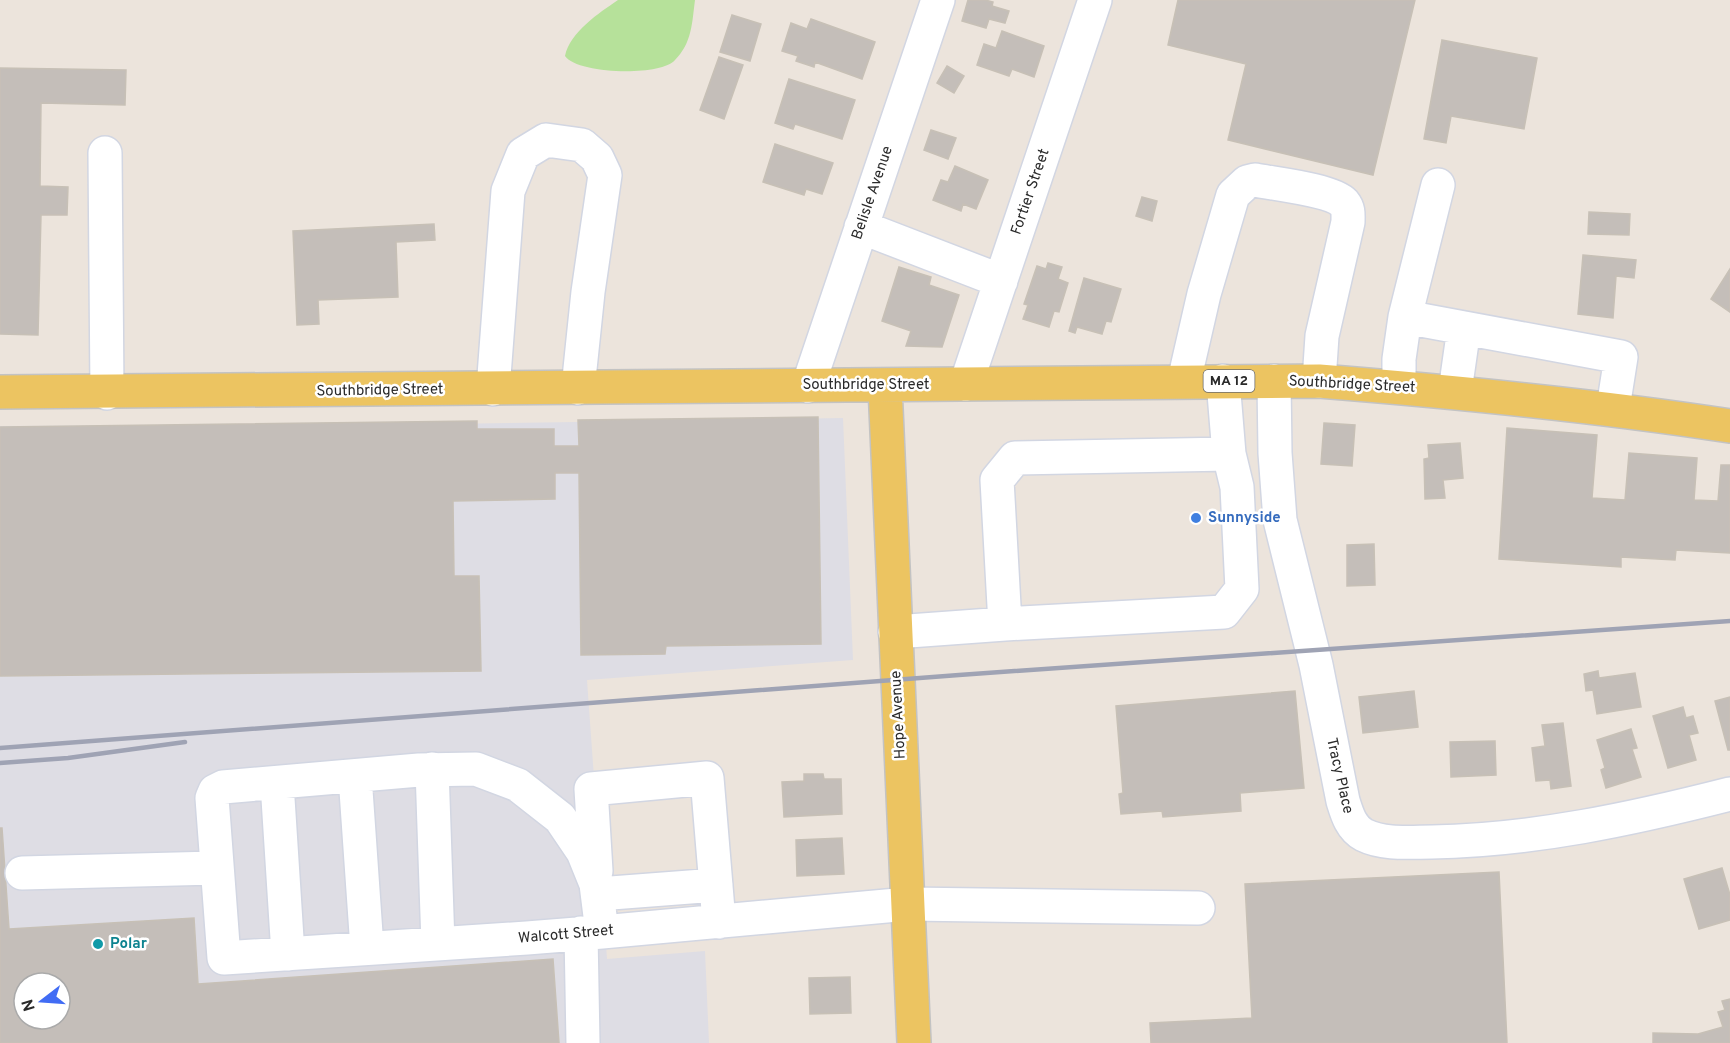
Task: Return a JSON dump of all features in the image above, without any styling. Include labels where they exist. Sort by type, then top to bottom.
[{"type":"main road","name":"Southbridge Street","points":[[0,392],[107,393],[1319,381],[1455,391],[1613,408],[1730,426]]},
{"type":"main road","name":"Hope Avenue","points":[[885,386],[914,1043]]},
{"type":"street","name":"Belisle Avenue","points":[[808,386],[938,0]]},
{"type":"street","name":"Fortier Street","points":[[966,384],[1095,0]]},
{"type":"street","points":[[493,389],[508,192],[523,154],[546,140],[582,144],[597,158],[605,175],[588,292],[578,388]]},
{"type":"street","points":[[105,153],[107,393]]},
{"type":"street","points":[[1184,381],[1204,294],[1233,195],[1239,188],[1255,180],[1330,195],[1343,201],[1348,212],[1348,222],[1322,336],[1319,381]]},
{"type":"street","points":[[1399,387],[1399,359],[1405,317],[1438,185]]},
{"type":"street","points":[[861,227],[1001,281]]},
{"type":"street","points":[[1405,317],[1621,357],[1613,408]]},
{"type":"street","points":[[1455,391],[1464,328]]},
{"type":"street","points":[[896,632],[1224,612],[1242,589],[1237,487],[1229,454],[1223,381]]},
{"type":"street","name":"Tracy Place","points":[[1274,381],[1275,453],[1280,520],[1316,665],[1343,801],[1349,821],[1364,835],[1398,842],[1461,841],[1549,833],[1635,818],[1730,794]]},
{"type":"street","points":[[1005,624],[997,480],[1015,458],[1229,454]]},
{"type":"street","points":[[432,769],[438,944]]},
{"type":"street","points":[[22,873],[215,868],[212,798],[215,791],[223,788],[432,769],[476,769],[518,785],[560,818],[583,852],[597,889]]},
{"type":"street","points":[[355,776],[367,948]]},
{"type":"street","points":[[583,1043],[597,889],[591,789],[707,778],[719,922]]},
{"type":"street","points":[[277,783],[288,954]]},
{"type":"street","name":"Walcott Street","points":[[215,868],[224,958],[592,933],[908,904],[1198,908]]},
{"type":"street","points":[[597,889],[716,885]]},
{"type":"shaded area","points":[[843,418],[853,660],[587,680],[607,959],[705,951],[709,1043],[0,1043],[0,426],[378,425]]},
{"type":"green space","points":[[618,0],[695,0],[688,40],[675,60],[653,69],[619,71],[585,67],[565,56],[579,31]]},
{"type":"building","points":[[968,0],[993,2],[992,6],[1009,11],[1005,23],[989,19],[986,28],[962,21]]},
{"type":"building","points":[[1178,0],[1415,0],[1373,175],[1228,140],[1246,64],[1168,45]]},
{"type":"building","points":[[732,15],[761,24],[750,61],[720,52]]},
{"type":"building","points":[[811,19],[875,42],[862,79],[815,62],[814,67],[796,61],[798,56],[782,51],[791,23],[807,29]]},
{"type":"building","points":[[1002,31],[1044,46],[1034,77],[1012,69],[1009,76],[977,65],[984,44],[996,48]]},
{"type":"building","points":[[1442,40],[1537,58],[1524,129],[1451,116],[1446,143],[1424,139]]},
{"type":"building","points":[[719,57],[743,65],[724,119],[700,110]]},
{"type":"building","points":[[947,66],[964,76],[954,93],[937,83]]},
{"type":"building","points":[[0,68],[126,70],[125,105],[41,103],[40,186],[68,187],[67,215],[41,215],[38,335],[0,334]]},
{"type":"building","points":[[789,79],[855,100],[842,139],[795,124],[793,129],[775,123]]},
{"type":"building","points":[[931,130],[956,138],[948,159],[924,150]]},
{"type":"building","points":[[775,144],[833,163],[822,194],[806,189],[804,195],[763,182]]},
{"type":"building","points":[[955,166],[988,180],[976,209],[963,204],[961,211],[933,200],[941,180],[948,182]]},
{"type":"building","points":[[1142,197],[1157,201],[1152,221],[1136,216]]},
{"type":"building","points":[[1589,212],[1630,214],[1629,235],[1588,234]]},
{"type":"building","points":[[434,224],[435,240],[396,242],[398,297],[318,300],[319,324],[297,325],[293,231]]},
{"type":"building","points":[[1583,255],[1636,260],[1634,278],[1616,276],[1613,318],[1578,314]]},
{"type":"building","points":[[1048,263],[1062,267],[1058,279],[1068,283],[1059,312],[1054,311],[1049,327],[1023,319],[1028,305],[1024,304],[1037,266],[1046,269]]},
{"type":"building","points":[[899,267],[931,277],[929,285],[959,295],[942,347],[906,346],[911,331],[882,321]]},
{"type":"building","points":[[1730,269],[1730,312],[1711,299]]},
{"type":"building","points":[[1084,278],[1121,289],[1111,322],[1106,321],[1102,334],[1077,327],[1075,333],[1069,331]]},
{"type":"building","points":[[818,417],[821,644],[666,646],[665,654],[581,655],[579,473],[555,473],[555,499],[453,501],[454,576],[479,576],[481,671],[0,676],[0,427],[477,421],[477,429],[554,429],[554,446],[579,446],[578,420]]},
{"type":"building","points":[[1324,423],[1355,425],[1352,466],[1321,464]]},
{"type":"building","points":[[1507,428],[1597,435],[1592,498],[1625,500],[1629,453],[1697,458],[1694,500],[1718,501],[1721,465],[1730,465],[1730,553],[1676,550],[1675,560],[1621,557],[1621,567],[1499,559]]},
{"type":"building","points":[[1460,443],[1463,478],[1443,480],[1445,498],[1425,499],[1424,459],[1429,458],[1428,445]]},
{"type":"building","points":[[1374,544],[1375,585],[1347,586],[1347,545]]},
{"type":"building","points":[[1598,671],[1599,678],[1635,673],[1641,707],[1597,714],[1593,690],[1586,691],[1584,674]]},
{"type":"building","points":[[1295,691],[1304,788],[1240,793],[1241,811],[1163,817],[1162,811],[1121,814],[1119,794],[1123,793],[1116,706]]},
{"type":"building","points":[[1414,691],[1418,727],[1363,733],[1359,697]]},
{"type":"building","points":[[1730,697],[1730,750],[1728,750],[1715,701]]},
{"type":"building","points":[[1683,707],[1686,718],[1693,716],[1698,733],[1689,735],[1696,760],[1668,768],[1653,716]]},
{"type":"building","points":[[1563,723],[1571,786],[1551,789],[1550,780],[1536,781],[1532,748],[1545,746],[1542,725]]},
{"type":"building","points":[[1631,729],[1637,748],[1632,749],[1641,777],[1606,788],[1601,770],[1605,768],[1597,740]]},
{"type":"building","points":[[1495,741],[1496,775],[1451,777],[1450,742]]},
{"type":"building","points":[[804,774],[823,774],[824,779],[841,779],[842,814],[784,817],[782,782],[804,781]]},
{"type":"building","name":"Polar","points":[[0,828],[2,828],[9,929],[194,918],[198,984],[553,959],[559,1043],[0,1043]]},
{"type":"building","points":[[842,838],[844,874],[797,876],[796,840]]},
{"type":"building","points":[[1722,868],[1730,895],[1730,920],[1699,929],[1684,879]]},
{"type":"building","points":[[1499,872],[1507,1043],[1151,1043],[1150,1023],[1252,1018],[1245,884]]},
{"type":"building","points":[[850,977],[851,1013],[810,1014],[809,978]]},
{"type":"building","points":[[1730,999],[1730,1043],[1653,1043],[1653,1033],[1698,1034],[1723,1027],[1718,1012],[1725,1010],[1722,1001]]},
{"type":"railway","points":[[0,748],[959,675],[1730,621]]},
{"type":"railway","points":[[0,763],[68,758],[185,742]]},
{"type":"place","name":"Sunnyside","points":[[1196,518]]},
{"type":"place","name":"Polar","points":[[98,944]]}]
